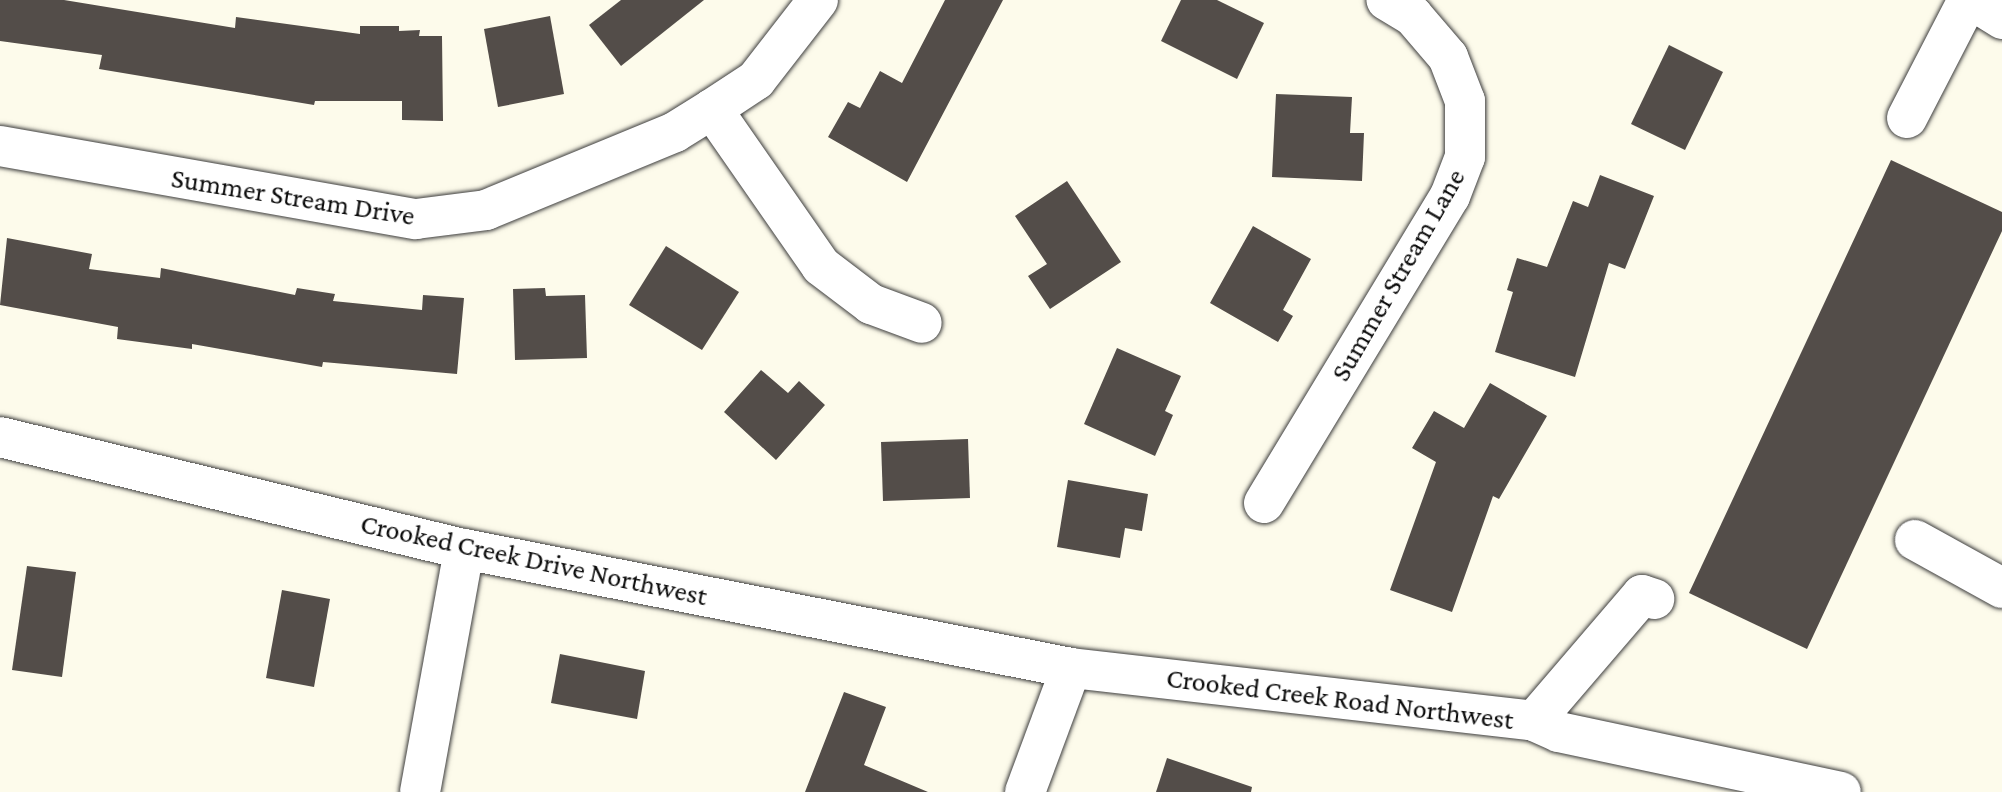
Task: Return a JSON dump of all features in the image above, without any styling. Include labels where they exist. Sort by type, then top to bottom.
[{"type":"street","name":"Summer Stream Drive","points":[[0,146],[416,219],[486,210],[675,132],[712,109],[756,80],[818,0]]},
{"type":"street","name":"Summer Stream Lane","points":[[1264,503],[1450,196],[1465,157],[1465,101],[1448,57],[1413,16],[1386,0]]},
{"type":"street","points":[[1907,118],[1970,0],[2002,19]]},
{"type":"street","points":[[712,109],[820,266],[870,304],[922,324]]},
{"type":"street","name":"Crooked Creek Drive Northwest","points":[[0,437],[464,549],[1070,668]]},
{"type":"street","points":[[1915,540],[2002,588]]},
{"type":"street","points":[[420,792],[464,549]]},
{"type":"street","points":[[1534,721],[1642,595],[1654,600]]},
{"type":"street","points":[[1025,792],[1070,668]]},
{"type":"street","name":"Crooked Creek Road Northwest","points":[[1070,668],[1534,721],[1559,732],[1841,792]]},
{"type":"building","points":[[0,0],[64,0],[235,28],[236,17],[360,34],[360,26],[399,26],[399,31],[420,30],[419,36],[442,36],[443,121],[402,120],[402,101],[315,101],[314,105],[99,69],[102,55],[0,41]]},
{"type":"building","points":[[621,0],[704,0],[621,66],[589,25]]},
{"type":"building","points":[[945,0],[1003,0],[907,182],[828,137],[848,102],[860,108],[880,71],[902,83]]},
{"type":"building","points":[[1181,0],[1217,0],[1264,23],[1237,79],[1161,41]]},
{"type":"building","points":[[550,16],[564,94],[498,107],[484,29]]},
{"type":"building","points":[[1669,45],[1723,72],[1685,150],[1631,124]]},
{"type":"building","points":[[1276,94],[1352,97],[1350,133],[1364,133],[1362,181],[1272,177]]},
{"type":"building","points":[[1891,160],[2002,212],[2002,231],[1807,649],[1689,593]]},
{"type":"building","points":[[1600,175],[1654,196],[1625,269],[1609,263],[1575,377],[1495,352],[1513,292],[1507,290],[1517,258],[1547,267],[1573,201],[1588,207]]},
{"type":"building","points":[[1067,181],[1121,262],[1050,309],[1028,276],[1047,264],[1015,216]]},
{"type":"building","points":[[1253,226],[1311,259],[1283,310],[1293,316],[1278,342],[1210,303]]},
{"type":"building","points":[[7,238],[92,254],[89,269],[160,278],[161,268],[295,295],[297,288],[335,294],[333,301],[422,310],[423,295],[464,298],[457,374],[323,362],[322,367],[192,344],[192,349],[117,339],[118,327],[0,305]]},
{"type":"building","points":[[666,246],[739,292],[702,350],[629,305]]},
{"type":"building","points":[[545,288],[546,296],[585,295],[587,358],[515,360],[513,289]]},
{"type":"building","points":[[1117,348],[1181,376],[1165,411],[1173,415],[1155,456],[1084,424]]},
{"type":"building","points":[[761,370],[788,393],[799,381],[825,405],[776,460],[724,412]]},
{"type":"building","points":[[1490,383],[1547,416],[1499,499],[1493,496],[1452,612],[1390,590],[1436,462],[1412,448],[1434,411],[1464,428]]},
{"type":"building","points":[[968,439],[970,498],[883,501],[881,442]]},
{"type":"building","points":[[1068,480],[1148,494],[1142,531],[1125,528],[1120,558],[1057,547]]},
{"type":"building","points":[[27,566],[76,572],[62,677],[12,670]]},
{"type":"building","points":[[282,590],[330,599],[314,687],[266,678]]},
{"type":"building","points":[[560,654],[645,671],[637,719],[551,703]]},
{"type":"building","points":[[844,692],[886,707],[864,765],[928,792],[805,792]]},
{"type":"building","points":[[1167,758],[1252,787],[1251,792],[1156,792]]}]
